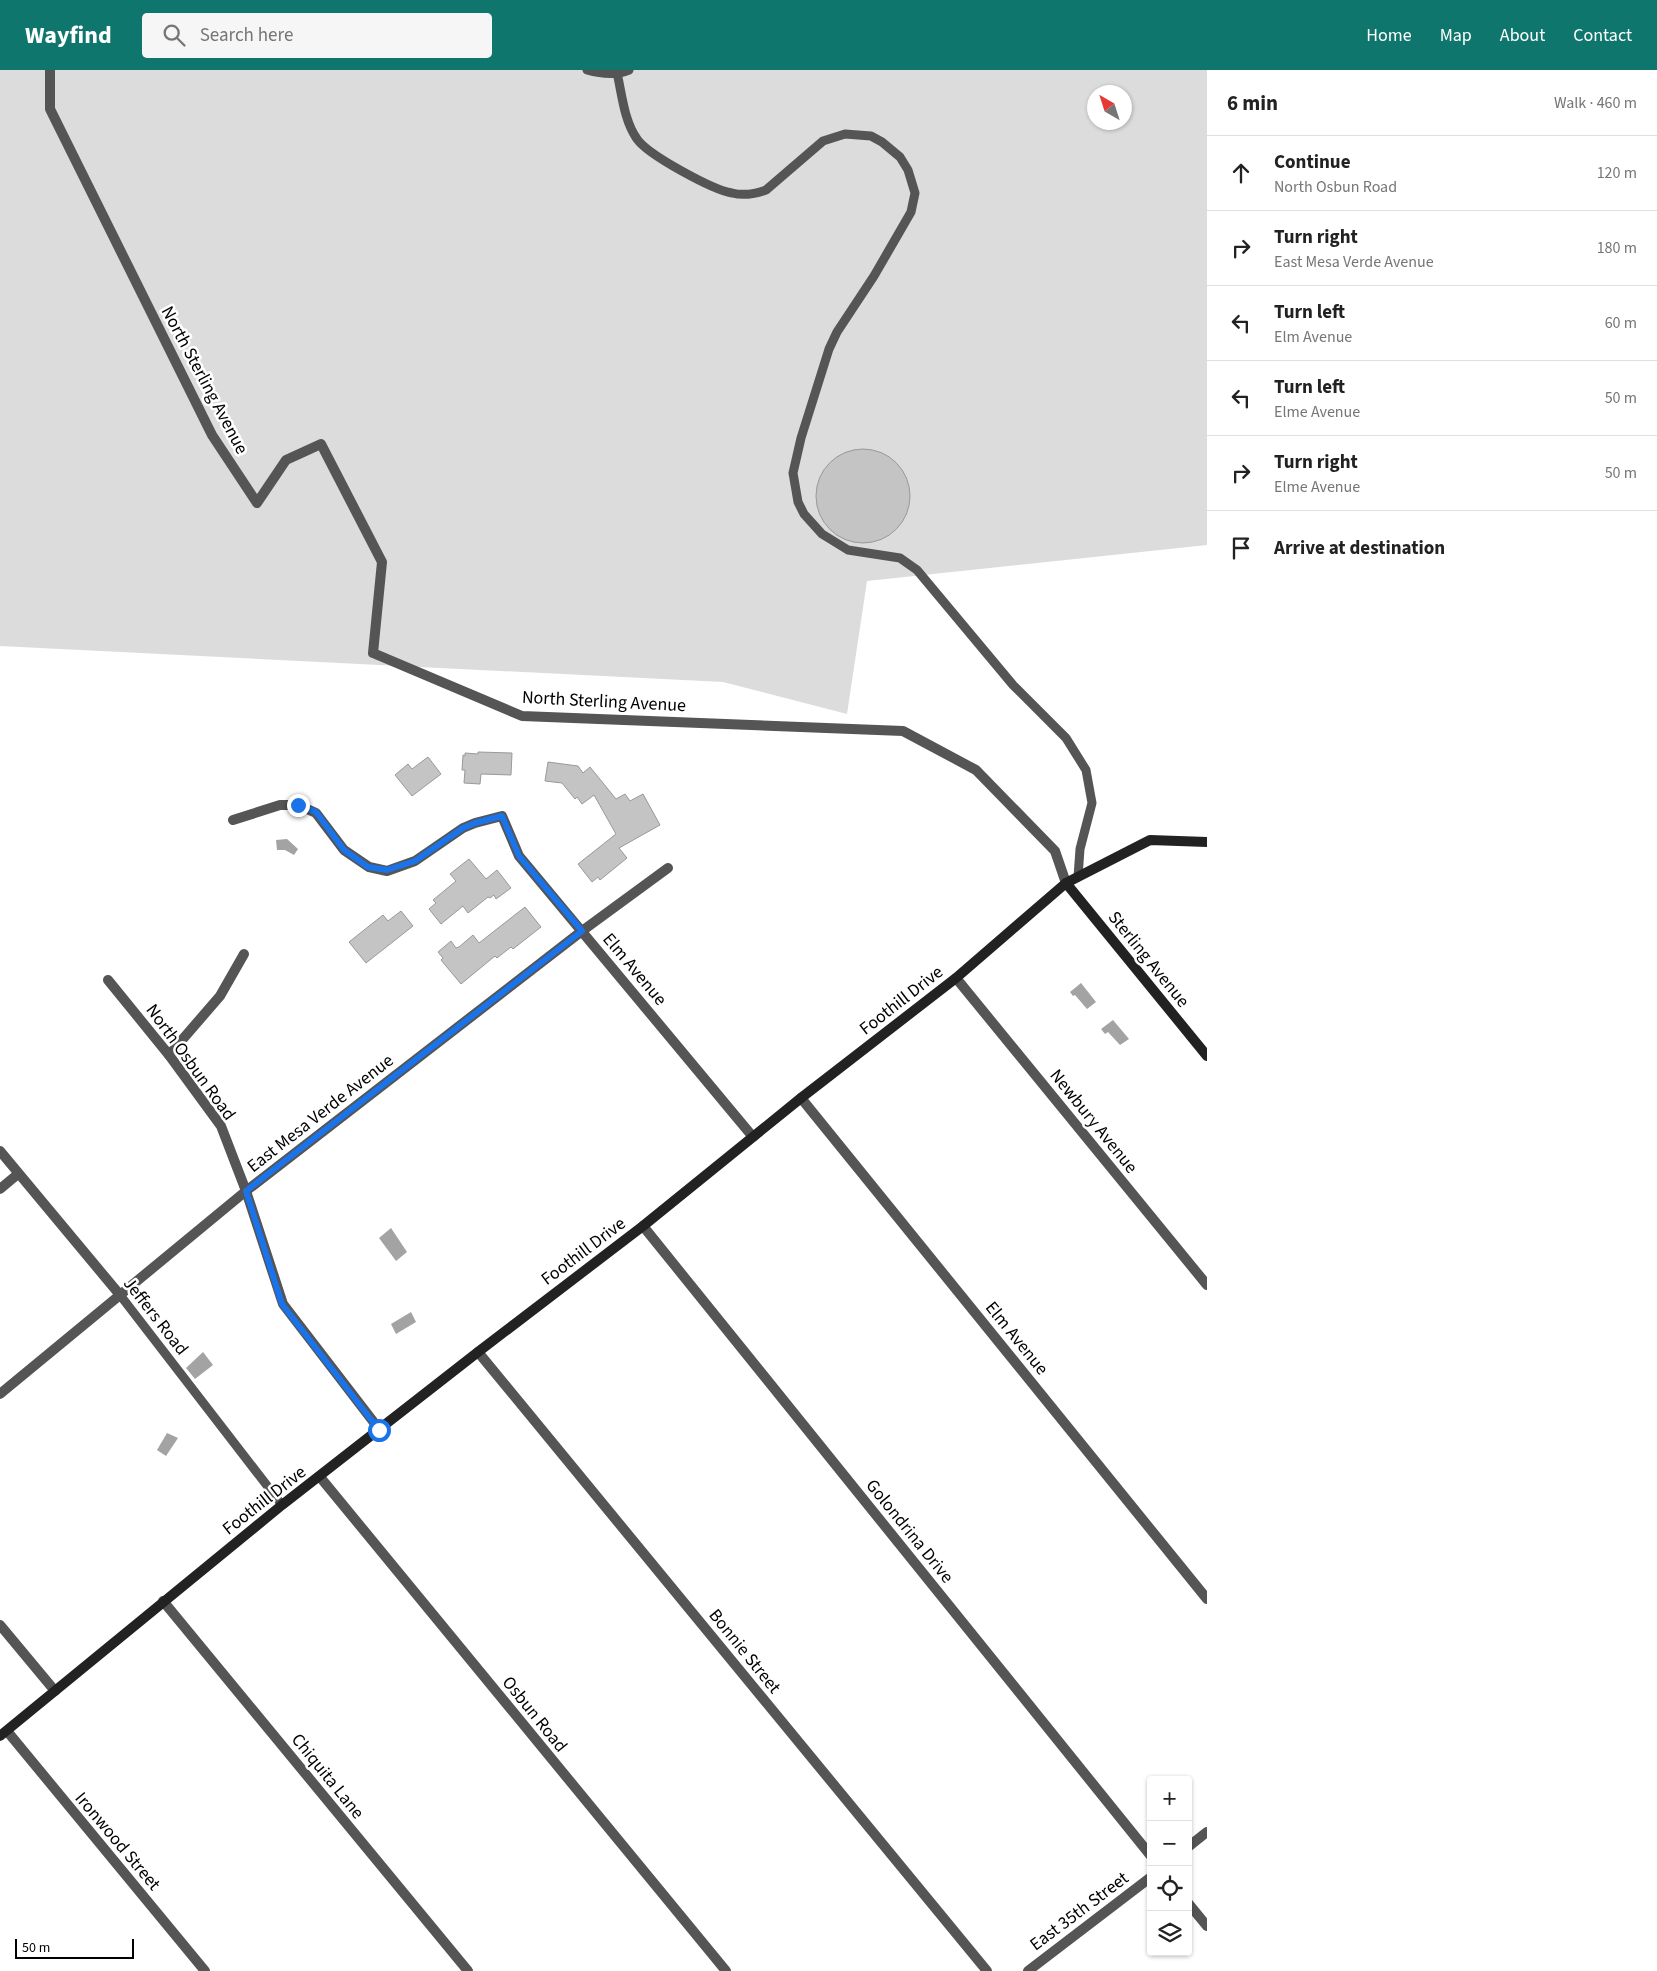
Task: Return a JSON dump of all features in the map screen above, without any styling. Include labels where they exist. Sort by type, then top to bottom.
[{"type":"street","name":"North Sterling Avenue","points":[[50,70],[50,109],[212,434],[257,503],[286,460],[321,444],[382,562],[373,653],[522,716],[903,731],[976,770],[1056,851],[1066,884]]},
{"type":"street","name":"Elm Avenue","points":[[233,820],[280,806],[298,805],[316,812],[344,850],[368,867],[387,870],[415,861],[463,828],[502,816],[519,856],[753,1137]]},
{"type":"street","name":"Foothill Drive","points":[[3,1733],[282,1505],[643,1226],[801,1098],[956,978],[1066,884],[1150,840],[1207,842]]},
{"type":"street","name":"East Mesa Verde Avenue","points":[[0,1394],[246,1191],[582,931],[668,868]]},
{"type":"street","name":"Sterling Avenue","points":[[1066,884],[1207,1056]]},
{"type":"street","points":[[169,1055],[220,996],[244,954]]},
{"type":"street","name":"Newbury Avenue","points":[[956,978],[1207,1285]]},
{"type":"street","name":"North Osbun Road","points":[[108,980],[169,1055],[221,1126],[246,1191],[282,1304],[379,1430]]},
{"type":"street","name":"Elm Avenue","points":[[801,1098],[1207,1599]]},
{"type":"street","name":"Jeffers Road","points":[[0,1151],[120,1295]]},
{"type":"street","points":[[0,1188],[18,1174]]},
{"type":"street","name":"Golondrina Drive","points":[[643,1226],[1147,1851]]},
{"type":"street","name":"Bonnie Street","points":[[478,1352],[987,1971]]},
{"type":"street","name":"Osbun Road","points":[[320,1477],[726,1971]]},
{"type":"street","name":"Chiquita Lane","points":[[163,1601],[468,1971]]},
{"type":"street","points":[[0,1625],[55,1691]]},
{"type":"street","name":"Ironwood Street","points":[[3,1733],[205,1971]]},
{"type":"street","points":[[1192,1845],[1207,1832]]},
{"type":"street","name":"East 35th Street","points":[[1028,1971],[1147,1880]]},
{"type":"street","points":[[1192,1907],[1207,1926]]},
{"type":"lane","points":[[587,70],[600,74],[629,70]]},
{"type":"lane","points":[[617,73],[631,130],[643,146],[669,164],[730,193],[746,195],[766,190],[823,141],[845,134],[871,136],[882,142],[900,157],[908,170],[915,193],[911,212],[879,268],[837,332],[829,349],[801,438],[793,473],[795,493],[804,514],[822,534],[839,546],[848,550],[900,558],[917,570],[1013,684],[1066,738],[1086,770],[1092,803],[1080,849],[1078,877]]},
{"type":"lane","name":"Jeffers Road","points":[[120,1295],[282,1505]]},
{"type":"shaded area","points":[[0,70],[1207,70],[1207,545],[867,581],[847,714],[723,682],[0,646]]},
{"type":"shaded area","points":[[287,839],[298,849],[294,855],[285,850],[277,850],[276,840]]},
{"type":"shaded area","points":[[1081,983],[1096,1002],[1087,1009],[1070,992]]},
{"type":"shaded area","points":[[1113,1020],[1129,1039],[1120,1045],[1108,1032],[1105,1034],[1101,1029]]},
{"type":"shaded area","points":[[391,1228],[407,1252],[396,1261],[379,1238]]},
{"type":"shaded area","points":[[411,1312],[416,1322],[396,1334],[391,1324]]},
{"type":"shaded area","points":[[203,1352],[213,1365],[195,1379],[186,1368]]},
{"type":"shaded area","points":[[167,1433],[178,1438],[166,1456],[157,1450]]},
{"type":"building","points":[[863,449],[881,452],[896,463],[907,478],[910,496],[907,514],[896,529],[881,540],[863,543],[845,540],[830,529],[819,514],[816,496],[819,478],[830,463],[845,452]]},
{"type":"building","points":[[478,752],[512,753],[511,775],[481,774],[480,784],[464,783],[465,770],[462,770],[463,755],[465,756],[465,753],[478,754]]},
{"type":"building","points":[[428,757],[441,774],[412,796],[395,775],[408,764],[412,769]]},
{"type":"building","points":[[548,762],[578,766],[583,773],[590,767],[616,799],[625,794],[630,801],[643,794],[660,825],[619,848],[627,858],[600,880],[598,877],[592,882],[578,864],[616,834],[594,795],[582,804],[577,797],[575,799],[562,783],[545,781]]},
{"type":"building","points":[[469,859],[486,879],[497,870],[511,888],[496,899],[494,895],[490,898],[488,897],[468,913],[463,906],[441,924],[429,909],[436,903],[433,900],[456,881],[450,874]]},
{"type":"building","points":[[525,907],[541,927],[513,949],[511,947],[497,958],[495,956],[461,984],[441,960],[443,958],[438,952],[451,941],[456,948],[459,947],[473,935],[479,943]]},
{"type":"building","points":[[401,911],[413,926],[366,963],[349,942],[383,915],[388,921]]},
{"type":"route","points":[[298,805],[316,812],[344,850],[368,867],[387,870],[415,861],[463,828],[502,816],[519,856],[582,931],[246,1191],[282,1304],[379,1430]]}]
